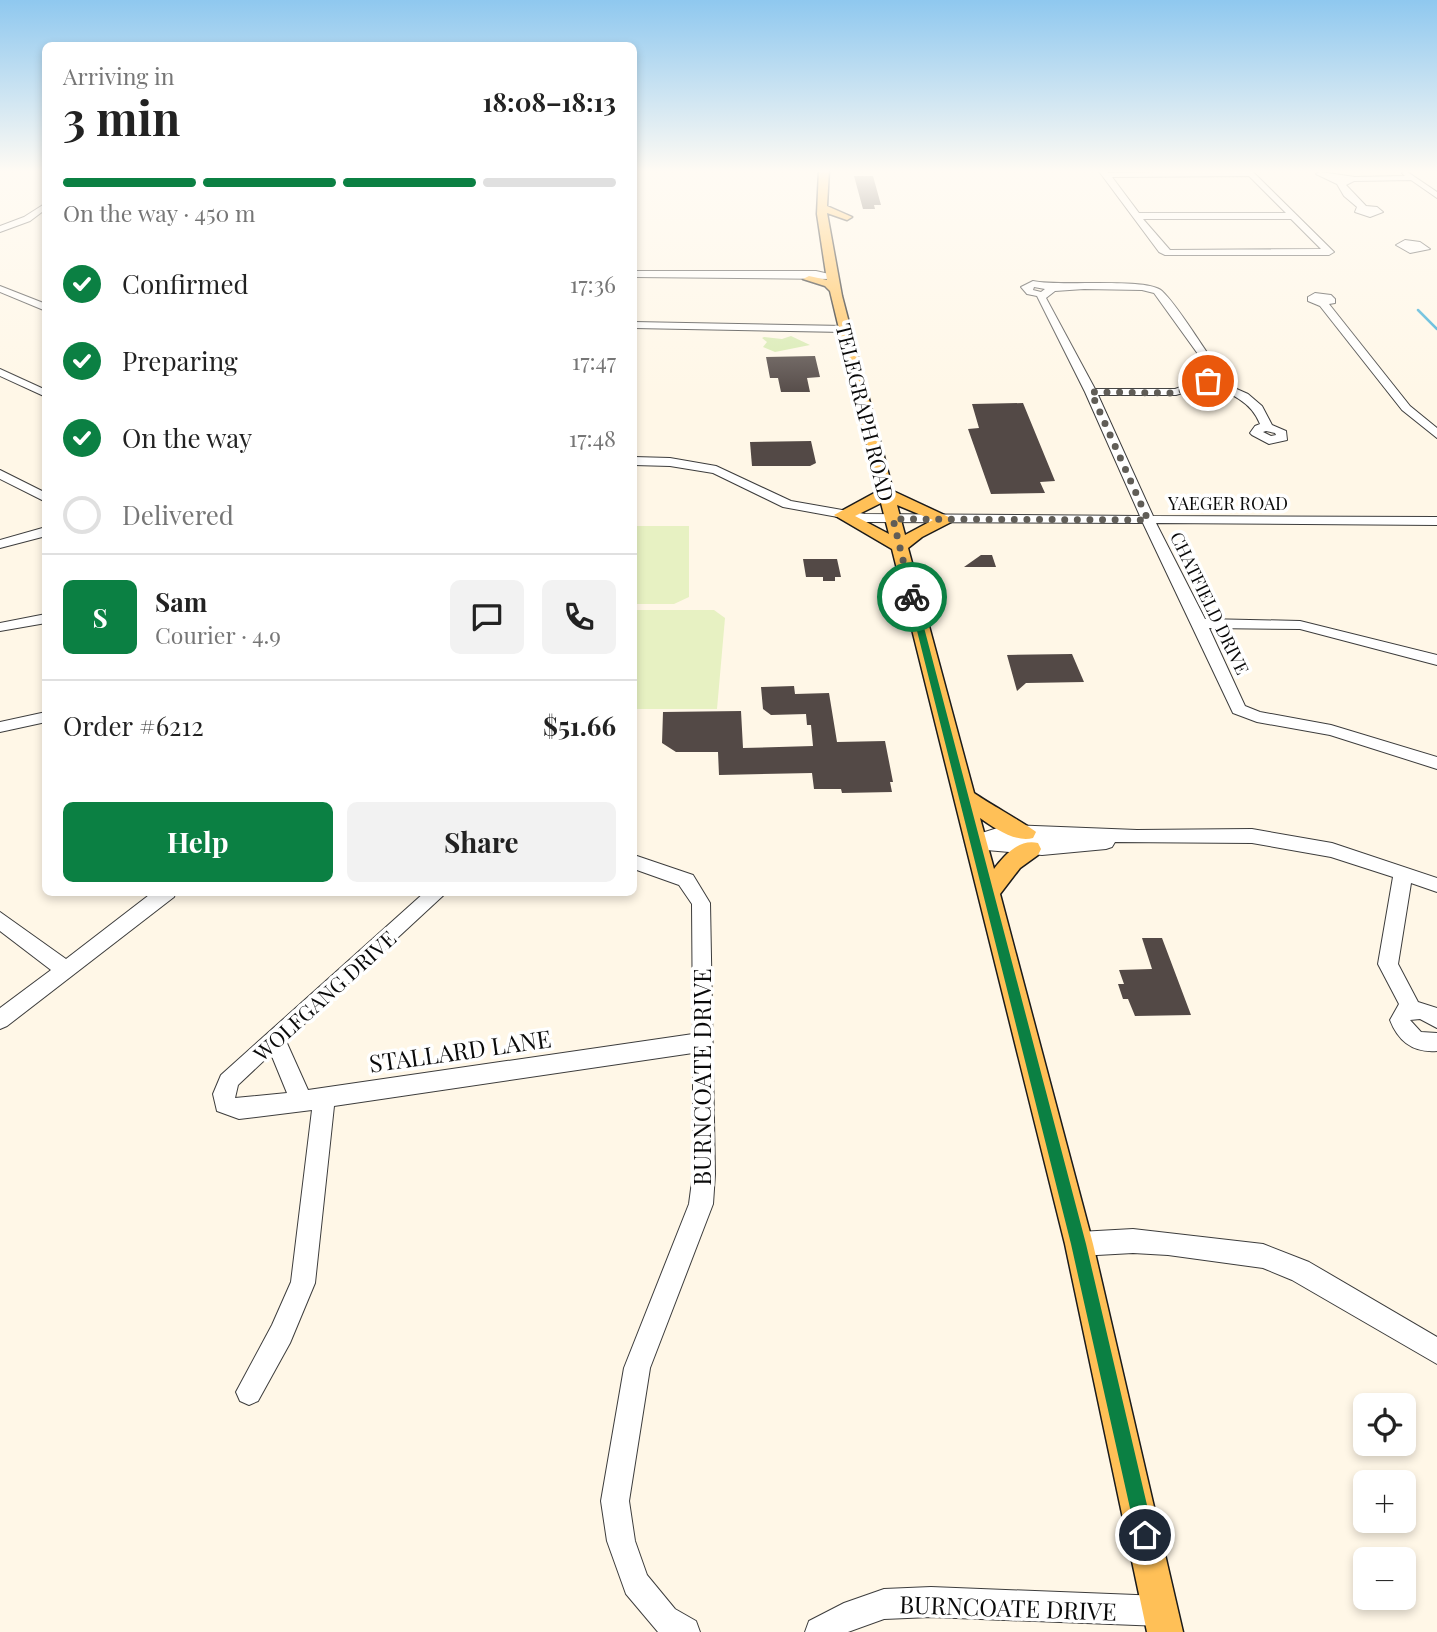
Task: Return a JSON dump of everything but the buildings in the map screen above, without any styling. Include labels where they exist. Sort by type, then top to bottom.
[{"type":"main road","name":"TELEGRAPH ROAD","points":[[828,246],[845,329],[886,493],[1079,1244],[1163,1622]]},
{"type":"main road","points":[[808,276],[832,270]]},
{"type":"main road","points":[[808,276],[829,284],[836,290]]},
{"type":"main road","points":[[842,515],[865,506],[886,493],[915,509],[947,520]]},
{"type":"main road","points":[[842,515],[900,548],[916,534],[947,520]]},
{"type":"main road","points":[[964,797],[1028,840],[988,893]]},
{"type":"street","points":[[1159,246],[1168,253],[1329,252],[1323,246]]},
{"type":"street","points":[[637,274],[808,276]]},
{"type":"street","name":"CHATFIELD DRIVE","points":[[1208,381],[1208,361],[1157,291],[1142,287],[1047,292],[1041,297],[1091,392],[1148,520],[1200,623],[1239,709],[1245,713],[1331,730],[1437,763]]},
{"type":"street","points":[[0,289],[42,306]]},
{"type":"street","points":[[1324,303],[1406,408],[1437,434]]},
{"type":"street","points":[[637,325],[845,329]]},
{"type":"street","points":[[0,372],[42,390]]},
{"type":"street","points":[[1091,392],[1175,393],[1208,381],[1244,396],[1258,407],[1266,427]]},
{"type":"street","name":"YAEGER ROAD","points":[[637,461],[691,464],[736,478],[781,502],[842,515],[893,519],[1437,521]]},
{"type":"street","points":[[0,474],[42,496]]},
{"type":"street","points":[[0,544],[42,532]]},
{"type":"street","points":[[0,626],[42,619]]},
{"type":"street","points":[[1200,623],[1300,625],[1437,660]]},
{"type":"street","points":[[0,727],[42,718]]},
{"type":"street","points":[[975,842],[1012,849],[1028,840],[1058,848],[1137,837],[1239,836],[1290,841],[1332,850],[1437,885]]},
{"type":"street","name":"BURNCOATE DRIVE","points":[[637,863],[686,880],[701,903],[704,1174],[701,1204],[637,1368],[615,1501],[621,1541],[636,1584],[665,1619],[685,1632]]},
{"type":"street","points":[[1403,873],[1388,964],[1412,1009]]},
{"type":"street","points":[[0,1020],[162,896]]},
{"type":"street","name":"WOLFGANG DRIVE","points":[[225,1104],[223,1093],[227,1082],[434,896]]},
{"type":"street","points":[[0,920],[66,970]]},
{"type":"street","points":[[1437,1019],[1423,1010],[1412,1009],[1401,1014],[1400,1020],[1405,1031],[1418,1041],[1437,1042]]},
{"type":"street","points":[[250,1392],[281,1334],[303,1283],[313,1098],[275,1038]]},
{"type":"street","name":"STALLARD LANE","points":[[225,1104],[239,1110],[704,1042]]},
{"type":"street","points":[[1079,1244],[1156,1242],[1263,1256],[1300,1271],[1437,1351]]},
{"type":"street","name":"BURNCOATE DRIVE","points":[[820,1632],[844,1618],[884,1604],[931,1602],[1163,1622]]},
{"type":"green space","points":[[791,336],[810,345],[775,352],[763,347],[767,342],[762,338],[764,337],[782,339]]},
{"type":"green space","points":[[637,526],[689,526],[689,597],[674,604],[637,604]]},
{"type":"green space","points":[[637,610],[714,610],[725,618],[717,709],[637,709]]},
{"type":"waterway","points":[[1418,310],[1437,329]]},
{"type":"way so far","points":[[912,597],[893,519],[1148,520],[1091,392],[1175,393],[1208,381]]},
{"type":"route","points":[[912,597],[1042,1095],[1107,1363],[1145,1535]]}]
